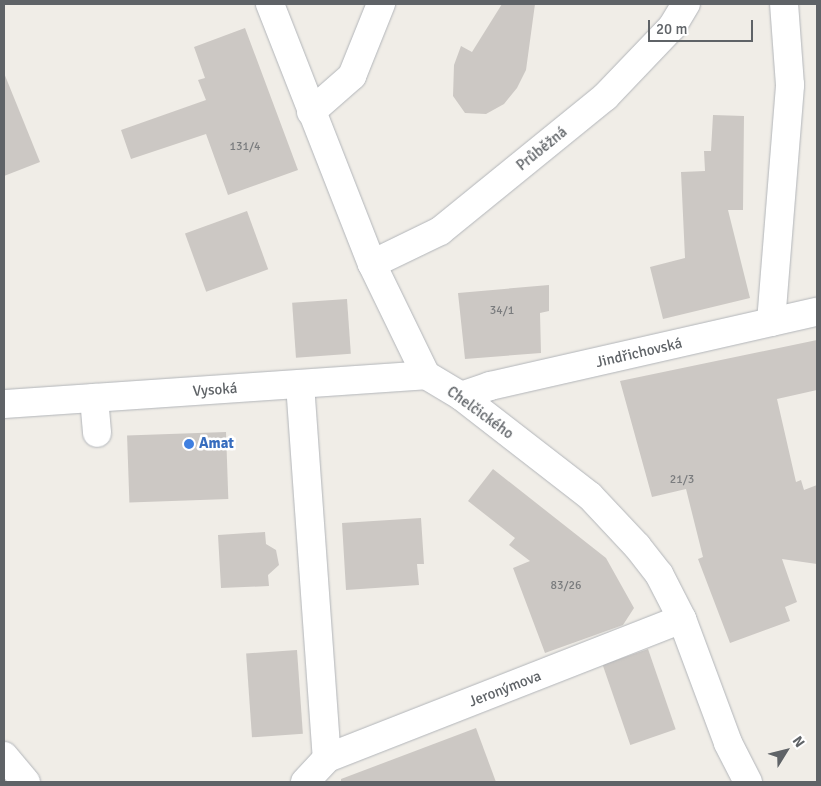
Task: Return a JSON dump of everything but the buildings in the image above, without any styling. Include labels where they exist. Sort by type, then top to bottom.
[{"type":"street","points":[[270,4],[372,264],[426,375]]},
{"type":"street","points":[[311,112],[352,76],[381,4]]},
{"type":"street","name":"Průběžná","points":[[372,264],[440,231],[605,97],[672,27],[686,4]]},
{"type":"street","points":[[771,322],[790,85],[784,4]]},
{"type":"street","name":"Jindřichovská","points":[[461,396],[490,386],[817,312]]},
{"type":"street","name":"Vysoká","points":[[4,404],[426,375]]},
{"type":"street","name":"Chelčického","points":[[426,375],[461,396],[590,496],[659,574],[682,619],[728,743],[748,782]]},
{"type":"street","points":[[300,384],[327,758]]},
{"type":"street","points":[[94,398],[98,433]]},
{"type":"street","name":"Jeronýmova","points":[[305,782],[327,758],[682,619]]},
{"type":"street","points":[[4,756],[26,782]]},
{"type":"place","name":"Amat","points":[[189,444]]}]
